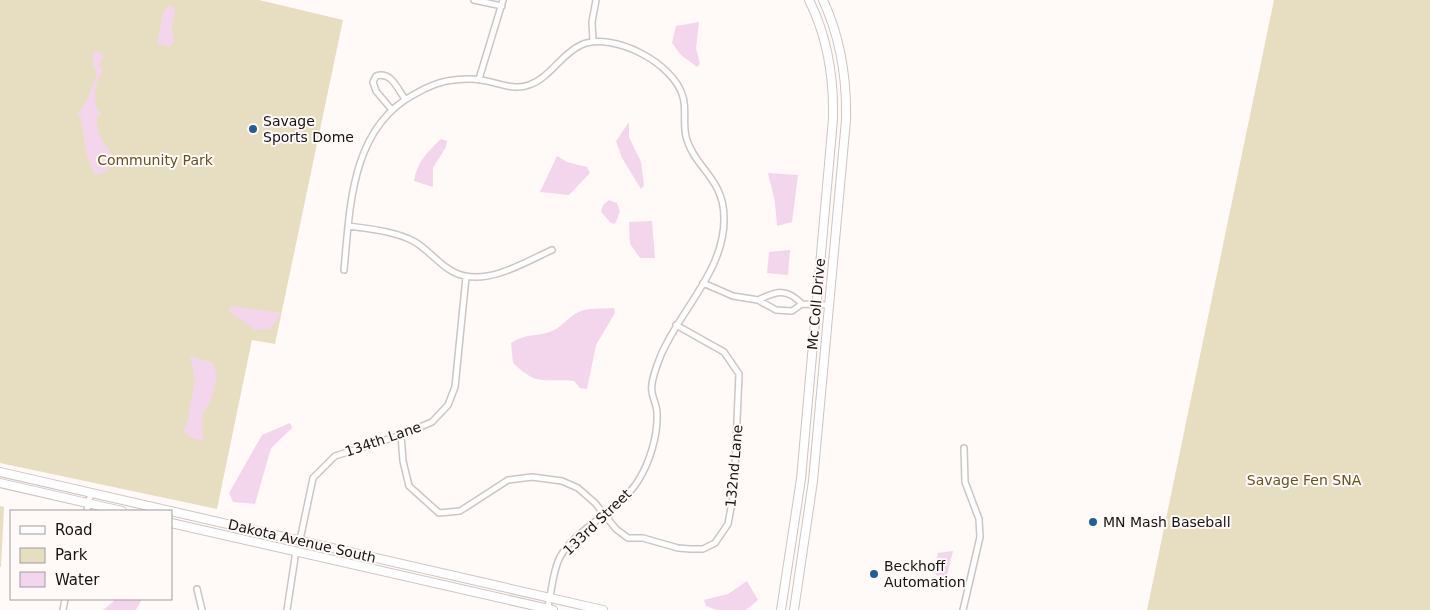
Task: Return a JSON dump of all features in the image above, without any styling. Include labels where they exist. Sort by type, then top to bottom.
[{"type":"main road","name":"Mc Coll Drive","points":[[781,610],[801,479],[833,119],[833,92],[826,40],[809,0]]},
{"type":"main road","name":"Mc Coll Drive","points":[[794,610],[812,481],[846,120],[846,93],[839,45],[823,0]]},
{"type":"main road","name":"Dakota Avenue South","points":[[0,472],[169,510]]},
{"type":"main road","points":[[0,483],[88,508],[111,510]]},
{"type":"main road","name":"Dakota Avenue South","points":[[172,511],[603,610]]},
{"type":"main road","name":"Dakota Avenue South","points":[[172,523],[549,610]]},
{"type":"street","points":[[474,0],[503,3],[479,79]]},
{"type":"street","points":[[344,270],[348,226],[361,157],[374,131],[392,110],[405,99],[434,84],[450,80],[479,79],[506,86],[529,85],[541,78],[578,46],[593,41],[592,22],[596,0]]},
{"type":"street","name":"133rd Street","points":[[549,610],[559,558],[568,546],[605,515],[637,483],[649,459],[657,413],[651,388],[660,357],[676,326],[703,283],[722,242],[724,216],[715,183],[692,152],[687,140],[684,97],[674,79],[660,64],[618,44],[593,41]]},
{"type":"street","points":[[392,110],[376,91],[373,82],[376,76],[382,74],[389,76],[405,99]]},
{"type":"street","points":[[348,226],[394,234],[415,243],[443,266],[466,277],[506,271],[552,250]]},
{"type":"street","name":"134th Lane","points":[[300,540],[313,478],[335,456],[401,435],[432,422],[448,405],[455,387],[466,277]]},
{"type":"street","points":[[703,283],[733,296],[758,300],[776,310],[792,312],[802,304],[829,305]]},
{"type":"street","points":[[758,300],[776,292],[793,294],[802,304]]},
{"type":"street","name":"132nd Lane","points":[[401,435],[403,461],[409,486],[439,513],[460,512],[508,480],[532,477],[562,481],[578,488],[595,503],[616,529],[628,538],[643,538],[684,549],[703,549],[715,543],[728,524],[734,490],[739,374],[724,352],[676,326]]},
{"type":"street","points":[[963,610],[980,537],[979,520],[965,482],[964,448]]},
{"type":"street","points":[[88,508],[91,492]]},
{"type":"street","points":[[287,610],[296,551]]},
{"type":"street","points":[[197,590],[202,610]]},
{"type":"green space","name":"Community Park","points":[[0,0],[259,0],[343,20],[275,344],[252,340],[217,509],[0,463]]},
{"type":"green space","name":"Savage Fen SNA","points":[[1274,0],[1430,0],[1430,610],[1147,610]]},
{"type":"green space","points":[[0,506],[4,507],[1,567],[0,567]]},
{"type":"water","points":[[171,5],[175,9],[172,30],[174,41],[170,47],[157,43],[164,10]]},
{"type":"water","points":[[699,22],[696,48],[700,64],[697,67],[681,55],[672,43],[676,26]]},
{"type":"water","points":[[93,52],[103,54],[99,64],[103,70],[97,82],[95,96],[96,106],[102,115],[97,115],[97,122],[100,137],[112,156],[107,170],[98,174],[94,174],[86,152],[81,117],[77,115],[87,100],[97,75],[93,64]]},
{"type":"water","points":[[629,122],[629,137],[641,162],[644,186],[641,189],[622,158],[616,141]]},
{"type":"water","points":[[441,139],[447,141],[446,147],[433,168],[433,187],[414,181],[415,174],[423,158]]},
{"type":"water","points":[[557,156],[567,162],[587,167],[590,173],[569,195],[540,192]]},
{"type":"water","points":[[768,173],[798,175],[792,222],[777,226],[775,202]]},
{"type":"water","points":[[609,200],[617,203],[620,211],[615,224],[611,223],[601,212],[603,205]]},
{"type":"water","points":[[652,221],[655,258],[640,258],[630,244],[629,222]]},
{"type":"water","points":[[790,250],[788,275],[767,273],[769,252]]},
{"type":"water","points":[[231,306],[281,313],[270,329],[255,330],[229,311]]},
{"type":"water","points":[[614,308],[615,313],[596,345],[587,389],[580,388],[574,381],[541,380],[529,376],[513,363],[511,343],[523,337],[550,332],[570,317],[584,310]]},
{"type":"water","points":[[190,356],[213,363],[217,377],[210,402],[202,415],[203,441],[192,438],[183,431],[188,420],[194,385]]},
{"type":"water","points":[[290,423],[292,428],[271,448],[255,504],[233,502],[229,493],[262,435]]},
{"type":"water","points":[[953,551],[946,579],[936,575],[935,566],[938,553]]},
{"type":"water","points":[[747,581],[758,600],[746,610],[717,610],[706,606],[704,600],[728,594]]},
{"type":"water","points":[[141,600],[136,610],[103,610],[114,601]]},
{"type":"place","name":"Savage Sports Dome","points":[[253,129]]},
{"type":"place","name":"MN Mash Baseball","points":[[1093,522]]},
{"type":"place","name":"Beckhoff Automation","points":[[874,574]]}]
